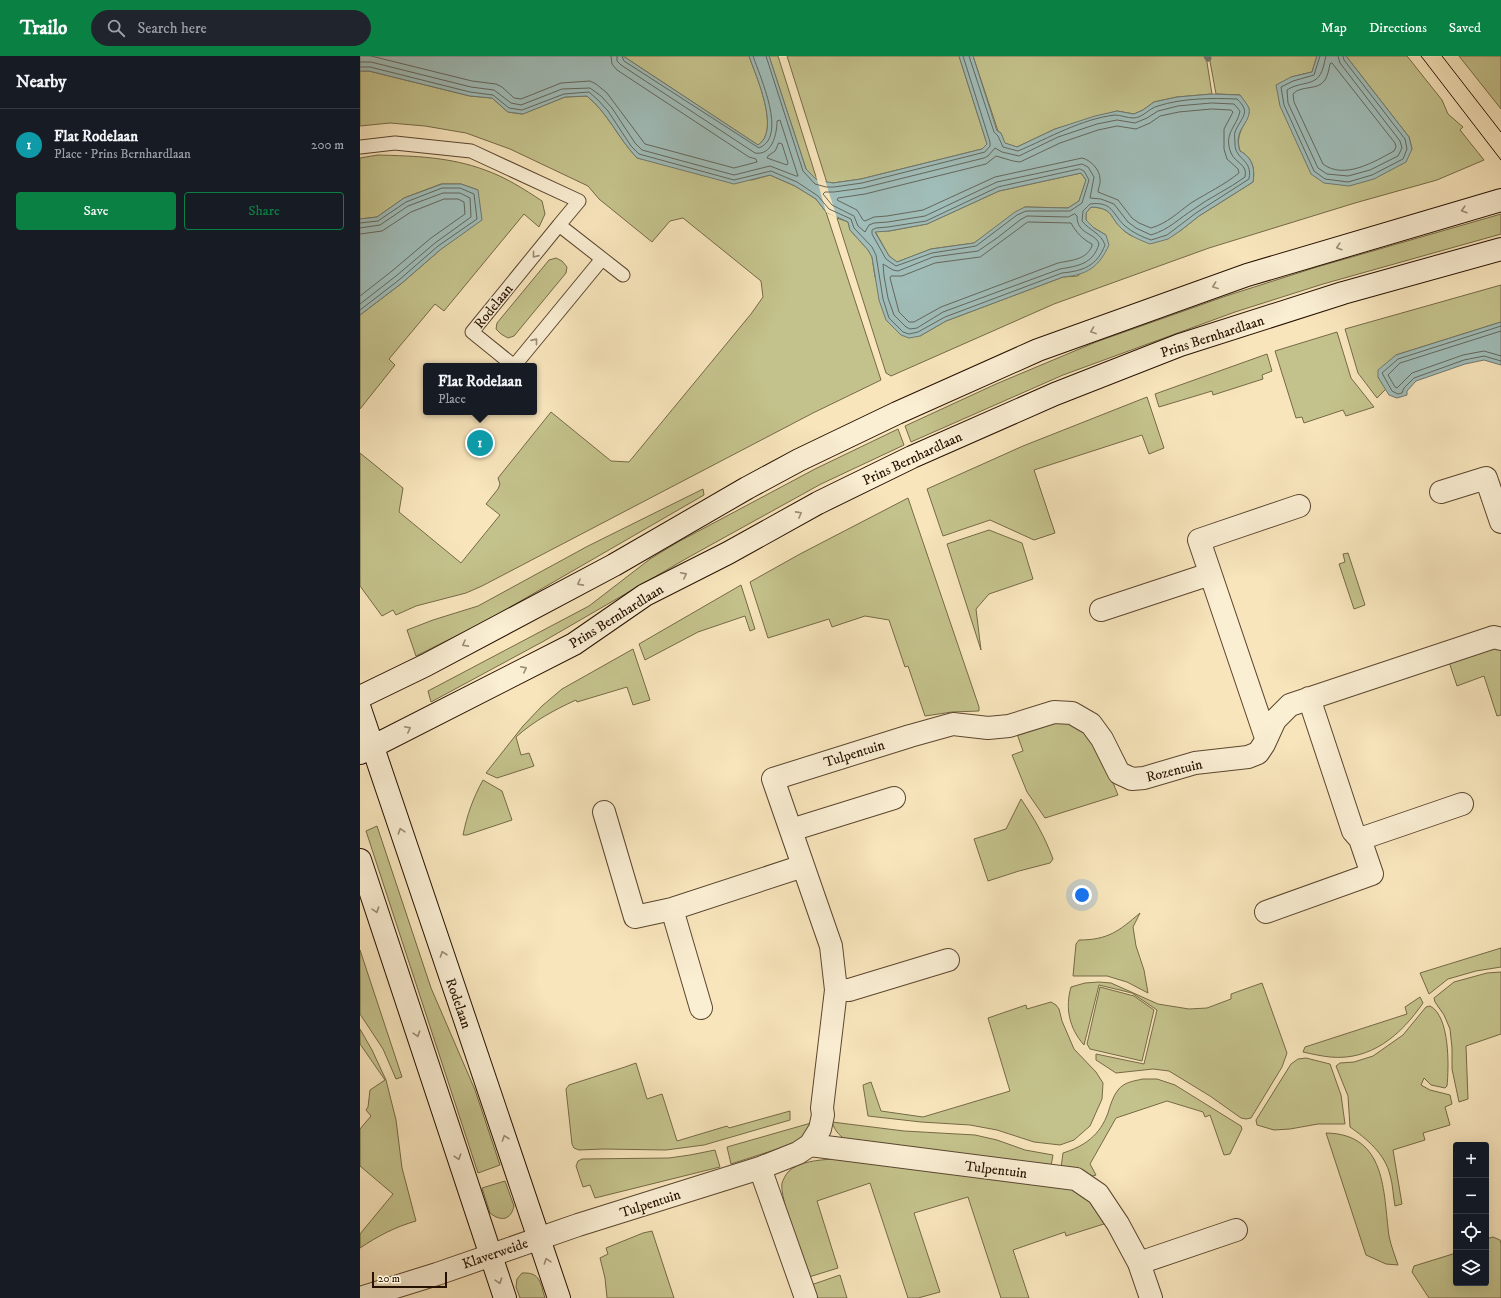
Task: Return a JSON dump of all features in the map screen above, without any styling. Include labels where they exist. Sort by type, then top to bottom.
[{"type":"street","points":[[360,697],[426,665],[614,565],[747,488],[799,460],[897,413],[1038,350],[1247,275],[1501,200]]},
{"type":"street","name":"Prins Bernhardlaan","points":[[367,750],[574,644],[645,595],[728,553],[818,503],[934,447],[1055,394],[1180,344],[1343,293],[1501,249]]},
{"type":"street","points":[[1441,492],[1486,478],[1501,522]]},
{"type":"street","points":[[1266,738],[1199,540],[1299,506]]},
{"type":"street","points":[[1101,610],[1210,574]]},
{"type":"street","name":"Rozentuin","points":[[988,728],[1009,726],[1054,712],[1072,713],[1091,724],[1102,739],[1119,773],[1132,779],[1144,778],[1195,763],[1248,757],[1258,753],[1264,744],[1275,720],[1290,705],[1494,637],[1501,639]]},
{"type":"street","points":[[1266,912],[1372,874],[1360,839],[1354,831],[1309,698]]},
{"type":"street","name":"Rodelaan","points":[[360,709],[367,750],[559,1298]]},
{"type":"street","name":"Tulpentuin","points":[[539,1238],[760,1168],[798,1153],[810,1145],[820,1129],[823,1115],[823,1101],[836,990],[831,946],[773,779],[953,724],[988,728]]},
{"type":"street","points":[[791,830],[894,798]]},
{"type":"street","points":[[1360,839],[1462,804]]},
{"type":"street","points":[[604,812],[635,917],[672,909],[804,866]]},
{"type":"street","points":[[360,860],[505,1298]]},
{"type":"street","points":[[672,909],[701,1008]]},
{"type":"street","points":[[836,990],[849,990],[948,960]]},
{"type":"street","name":"Tulpentuin","points":[[810,1145],[1076,1179],[1098,1194],[1118,1224],[1139,1263],[1151,1298]]},
{"type":"street","points":[[760,1168],[806,1298]]},
{"type":"street","points":[[1139,1263],[1236,1230]]},
{"type":"street","name":"Klaverweide","points":[[360,1298],[539,1238]]},
{"type":"lane","name":"Rodelaan","points":[[360,147],[395,143],[470,151],[579,200],[472,332],[510,363]]},
{"type":"lane","points":[[560,225],[622,275]]},
{"type":"lane","name":"Rodelaan","points":[[516,363],[602,259]]},
{"type":"shaded area","points":[[623,56],[749,56],[765,103],[767,128],[765,138],[758,145]]},
{"type":"shaded area","points":[[769,56],[778,56],[817,180],[806,169]]},
{"type":"shaded area","points":[[787,56],[959,56],[987,144],[982,149],[861,179],[827,183]]},
{"type":"shaded area","points":[[973,56],[1206,56],[1212,94],[1177,97],[1154,102],[1143,110],[1134,114],[1117,111],[1055,129],[1017,147],[1004,143],[1001,133],[998,131]]},
{"type":"shaded area","points":[[1209,56],[1317,56],[1312,72],[1291,77],[1412,149],[1409,137],[1346,56],[1407,56],[1442,100],[1448,114],[1463,127],[1460,130],[1484,160],[1437,180],[1355,203],[1209,248],[1054,304],[891,376],[886,373],[837,218],[848,222],[850,230],[868,250],[872,257],[875,277],[920,336],[946,321],[1063,277],[1078,276],[1106,235],[1094,228],[1086,220],[1086,213],[1091,207],[1103,209],[1110,213],[1117,224],[1132,236],[1180,231],[1199,216],[1253,182],[1254,173],[1252,164],[1248,157],[1240,151],[1239,145],[1239,136],[1249,112],[1240,95],[1216,94]]},
{"type":"shaded area","points":[[1459,56],[1501,56],[1501,109]]},
{"type":"shaded area","points":[[360,71],[369,71],[470,96],[492,98],[508,112],[522,114],[565,97],[587,96],[601,110],[637,158],[752,180],[770,175],[795,186],[816,199],[826,212],[881,380],[813,413],[482,586],[466,593],[416,606],[396,615],[393,610],[382,616],[360,586],[360,453],[403,488],[399,512],[461,563],[500,515],[486,504],[498,489],[500,484],[498,478],[551,412],[611,461],[629,462],[751,314],[763,297],[761,281],[683,218],[670,221],[652,242],[599,199],[588,186],[510,149],[466,133],[425,126],[390,123],[360,126]]},
{"type":"shaded area","points":[[378,155],[446,160],[459,162],[485,170],[507,180],[542,201],[545,214],[539,227],[524,214],[444,311],[435,304],[389,359],[395,365],[360,409],[360,315],[402,283],[440,250],[478,190],[461,184],[441,184],[404,198],[377,217],[360,219],[360,158]]},
{"type":"shaded area","points":[[1081,173],[1086,180],[1079,201],[1068,208],[1025,207],[974,243],[931,249],[897,262],[889,256],[875,231],[889,231],[927,224],[999,191]]},
{"type":"shaded area","points":[[1501,214],[1501,234],[1323,284],[1235,312],[1063,375],[911,442],[905,426],[996,384],[1096,342],[1226,296],[1317,267]]},
{"type":"shaded area","points":[[556,258],[562,261],[567,267],[566,273],[514,336],[508,338],[501,334],[496,329],[497,323],[549,260]]},
{"type":"shaded area","points":[[1501,285],[1501,322],[1396,355],[1378,377],[1386,389],[1377,398],[1358,373],[1345,329]]},
{"type":"shaded area","points":[[1337,332],[1351,378],[1374,407],[1346,416],[1343,410],[1304,423],[1302,417],[1296,418],[1275,351]]},
{"type":"shaded area","points":[[1267,354],[1272,371],[1262,375],[1263,379],[1213,395],[1212,391],[1159,407],[1155,394]]},
{"type":"shaded area","points":[[1147,397],[1164,448],[1149,454],[1142,435],[1034,470],[1055,533],[1034,540],[990,520],[943,536],[927,489],[1023,446]]},
{"type":"shaded area","points":[[898,429],[904,445],[821,484],[689,557],[544,641],[431,702],[428,691],[589,606],[650,559],[678,542],[815,469]]},
{"type":"shaded area","points":[[703,489],[704,495],[486,621],[416,656],[407,630],[478,606],[588,546]]},
{"type":"shaded area","points":[[908,498],[979,707],[979,711],[952,712],[925,716],[908,666],[905,667],[889,620],[865,616],[832,627],[829,619],[768,638],[750,582],[800,554]]},
{"type":"shaded area","points":[[989,530],[1022,543],[1033,579],[989,594],[976,609],[981,650],[947,544]]},
{"type":"shaded area","points":[[1348,553],[1365,605],[1354,609],[1339,564],[1345,562],[1343,554]]},
{"type":"shaded area","points":[[741,585],[755,629],[750,631],[745,616],[698,632],[645,660],[639,644]]},
{"type":"shaded area","points":[[1501,648],[1501,715],[1497,716],[1484,676],[1457,686],[1449,662],[1488,649]]},
{"type":"shaded area","points":[[633,649],[650,700],[633,705],[627,687],[577,702],[576,700],[544,716],[516,737],[521,755],[529,753],[534,766],[497,778],[486,773],[523,726],[542,706],[562,689]]},
{"type":"shaded area","points":[[1051,720],[1075,721],[1102,756],[1118,795],[1045,818],[1027,792],[1012,755],[1023,751],[1016,731]]},
{"type":"shaded area","points":[[483,780],[502,791],[512,820],[463,835],[466,820],[476,793]]},
{"type":"shaded area","points":[[1021,799],[1039,828],[1053,859],[1050,863],[988,881],[974,839],[1006,829]]},
{"type":"shaded area","points":[[377,826],[431,988],[475,1090],[500,1165],[478,1173],[366,831]]},
{"type":"shaded area","points":[[1140,913],[1133,927],[1136,946],[1144,970],[1148,993],[1127,982],[1107,976],[1073,976],[1076,944],[1079,940],[1089,940],[1106,936],[1126,925]]},
{"type":"shaded area","points":[[1501,948],[1501,967],[1476,971],[1448,979],[1429,994],[1420,973]]},
{"type":"shaded area","points":[[360,950],[402,1077],[396,1079],[383,1049],[360,1014]]},
{"type":"shaded area","points":[[1501,972],[1501,1034],[1466,1046],[1468,1099],[1459,1102],[1452,1069],[1450,1029],[1434,998],[1454,982],[1487,973]]},
{"type":"shaded area","points":[[1085,983],[1111,983],[1158,1004],[1189,1009],[1207,1008],[1231,999],[1231,994],[1262,983],[1287,1053],[1282,1067],[1251,1118],[1241,1118],[1210,1096],[1169,1071],[1153,1069],[1116,1073],[1096,1060],[1096,1054],[1144,1064],[1157,1010],[1132,993],[1099,985],[1084,1045],[1072,1025],[1068,1003],[1069,995],[1071,987]]},
{"type":"shaded area","points":[[1100,987],[1134,996],[1154,1010],[1142,1061],[1090,1049],[1087,1044]]},
{"type":"shaded area","points":[[1420,997],[1423,1003],[1405,1026],[1384,1044],[1372,1050],[1359,1055],[1345,1057],[1320,1056],[1303,1052],[1305,1047],[1407,1014],[1405,1007]]},
{"type":"shaded area","points":[[1051,1002],[1059,1009],[1062,1021],[1074,1049],[1096,1072],[1103,1083],[1102,1099],[1090,1126],[1074,1140],[1060,1145],[1034,1142],[997,1130],[970,1125],[921,1122],[868,1116],[863,1085],[871,1082],[881,1111],[923,1117],[1010,1091],[988,1018],[1026,1005],[1027,1009]]},
{"type":"shaded area","points":[[1430,1006],[1437,1012],[1445,1031],[1448,1055],[1447,1086],[1445,1088],[1431,1085],[1424,1078],[1421,1085],[1430,1090],[1450,1095],[1452,1104],[1445,1107],[1450,1125],[1423,1133],[1425,1140],[1393,1150],[1402,1204],[1395,1206],[1388,1167],[1380,1154],[1369,1142],[1350,1127],[1348,1096],[1336,1066],[1340,1063],[1354,1062],[1373,1056],[1403,1035],[1426,1007]]},
{"type":"shaded area","points":[[360,1029],[386,1080],[396,1120],[402,1168],[416,1221],[387,1232],[360,1248],[360,1234],[393,1194],[360,1166],[360,1129],[371,1116],[366,1110],[368,1107],[370,1090],[385,1080],[360,1044]]},
{"type":"shaded area","points":[[1306,1058],[1330,1064],[1341,1095],[1345,1124],[1318,1124],[1274,1130],[1257,1125],[1256,1120],[1291,1064],[1298,1059]]},
{"type":"shaded area","points":[[636,1063],[647,1099],[662,1094],[677,1141],[727,1126],[729,1128],[790,1111],[790,1120],[704,1145],[666,1150],[579,1150],[574,1148],[572,1144],[566,1089],[569,1085]]},
{"type":"shaded area","points":[[1143,1079],[1157,1079],[1175,1085],[1241,1126],[1242,1129],[1230,1154],[1224,1155],[1210,1115],[1205,1117],[1203,1112],[1167,1101],[1116,1118],[1090,1164],[1096,1175],[1093,1176],[1077,1169],[1061,1168],[1063,1153],[1085,1143],[1101,1128],[1113,1098],[1120,1087],[1129,1082]]},
{"type":"shaded area","points":[[832,1122],[904,1131],[975,1135],[997,1140],[1025,1150],[1053,1155],[1051,1166],[849,1142],[839,1134]]},
{"type":"shaded area","points":[[811,1123],[804,1135],[793,1144],[731,1164],[727,1147]]},
{"type":"shaded area","points":[[1326,1133],[1346,1136],[1361,1143],[1371,1154],[1378,1168],[1383,1184],[1389,1236],[1398,1265],[1386,1264],[1366,1255]]},
{"type":"shaded area","points":[[715,1150],[720,1167],[595,1198],[590,1185],[583,1187],[576,1166],[578,1161],[582,1159],[669,1158]]},
{"type":"shaded area","points":[[834,1159],[1071,1188],[1083,1191],[1107,1223],[1066,1236],[1065,1232],[1013,1250],[1029,1298],[1001,1298],[968,1197],[914,1213],[940,1292],[918,1298],[908,1298],[870,1183],[817,1201],[838,1268],[809,1277],[784,1201],[782,1183],[788,1172],[798,1165]]},
{"type":"shaded area","points":[[505,1181],[514,1206],[513,1211],[508,1217],[498,1218],[490,1213],[482,1188]]},
{"type":"shaded area","points":[[652,1231],[674,1298],[607,1298],[605,1278],[600,1258],[608,1254],[606,1248],[643,1233]]},
{"type":"shaded area","points":[[1493,1237],[1500,1240],[1501,1244],[1501,1298],[1429,1298],[1412,1272],[1414,1266],[1453,1254],[1453,1286],[1489,1286],[1489,1238]]},
{"type":"shaded area","points":[[522,1273],[533,1274],[539,1280],[545,1298],[520,1298],[516,1287],[517,1279]]},
{"type":"shaded area","points":[[840,1275],[847,1298],[816,1298],[811,1285]]},
{"type":"water","points":[[360,56],[623,56],[758,145],[765,138],[767,116],[761,89],[749,56],[769,56],[806,169],[817,180],[833,183],[861,179],[982,149],[987,144],[959,56],[973,56],[997,131],[1001,133],[1005,143],[1017,147],[1055,129],[1095,116],[1117,111],[1134,114],[1143,110],[1154,102],[1177,97],[1212,94],[1240,95],[1248,106],[1249,111],[1248,118],[1239,134],[1238,144],[1240,151],[1248,157],[1252,164],[1254,173],[1253,182],[1199,216],[1168,239],[1150,244],[1135,238],[1122,229],[1104,209],[1091,207],[1086,213],[1086,220],[1094,228],[1106,235],[1109,245],[1101,259],[1091,268],[1085,272],[1063,277],[946,321],[920,336],[909,338],[901,335],[886,320],[879,300],[872,257],[868,250],[850,230],[848,222],[826,212],[816,199],[795,186],[770,175],[734,184],[637,158],[601,110],[587,96],[565,97],[523,114],[508,112],[492,98],[470,96],[369,71],[360,71]],"holes":[[[1081,173],[1086,180],[1079,201],[1068,208],[1025,207],[1015,212],[974,243],[931,249],[897,262],[889,256],[875,232],[927,224],[999,191]]]},
{"type":"water","points":[[1317,56],[1346,56],[1409,137],[1412,149],[1406,162],[1374,179],[1349,186],[1324,183],[1311,174],[1280,106],[1276,85],[1291,77],[1312,72]]},
{"type":"water","points":[[442,184],[461,184],[478,190],[482,220],[440,250],[402,283],[360,315],[360,219],[377,217],[404,198]]},
{"type":"water","points":[[1501,322],[1501,365],[1484,360],[1465,364],[1416,381],[1407,391],[1407,395],[1397,398],[1389,395],[1378,377],[1378,370],[1396,355]]},
{"type":"pier","points":[[816,176],[825,180],[837,218],[826,212]]},
{"type":"tram line","points":[[1421,56],[1501,160]]},
{"type":"tram line","points":[[1442,56],[1501,132]]},
{"type":"place","name":"Flat Rodelaan","points":[[480,443]]}]
